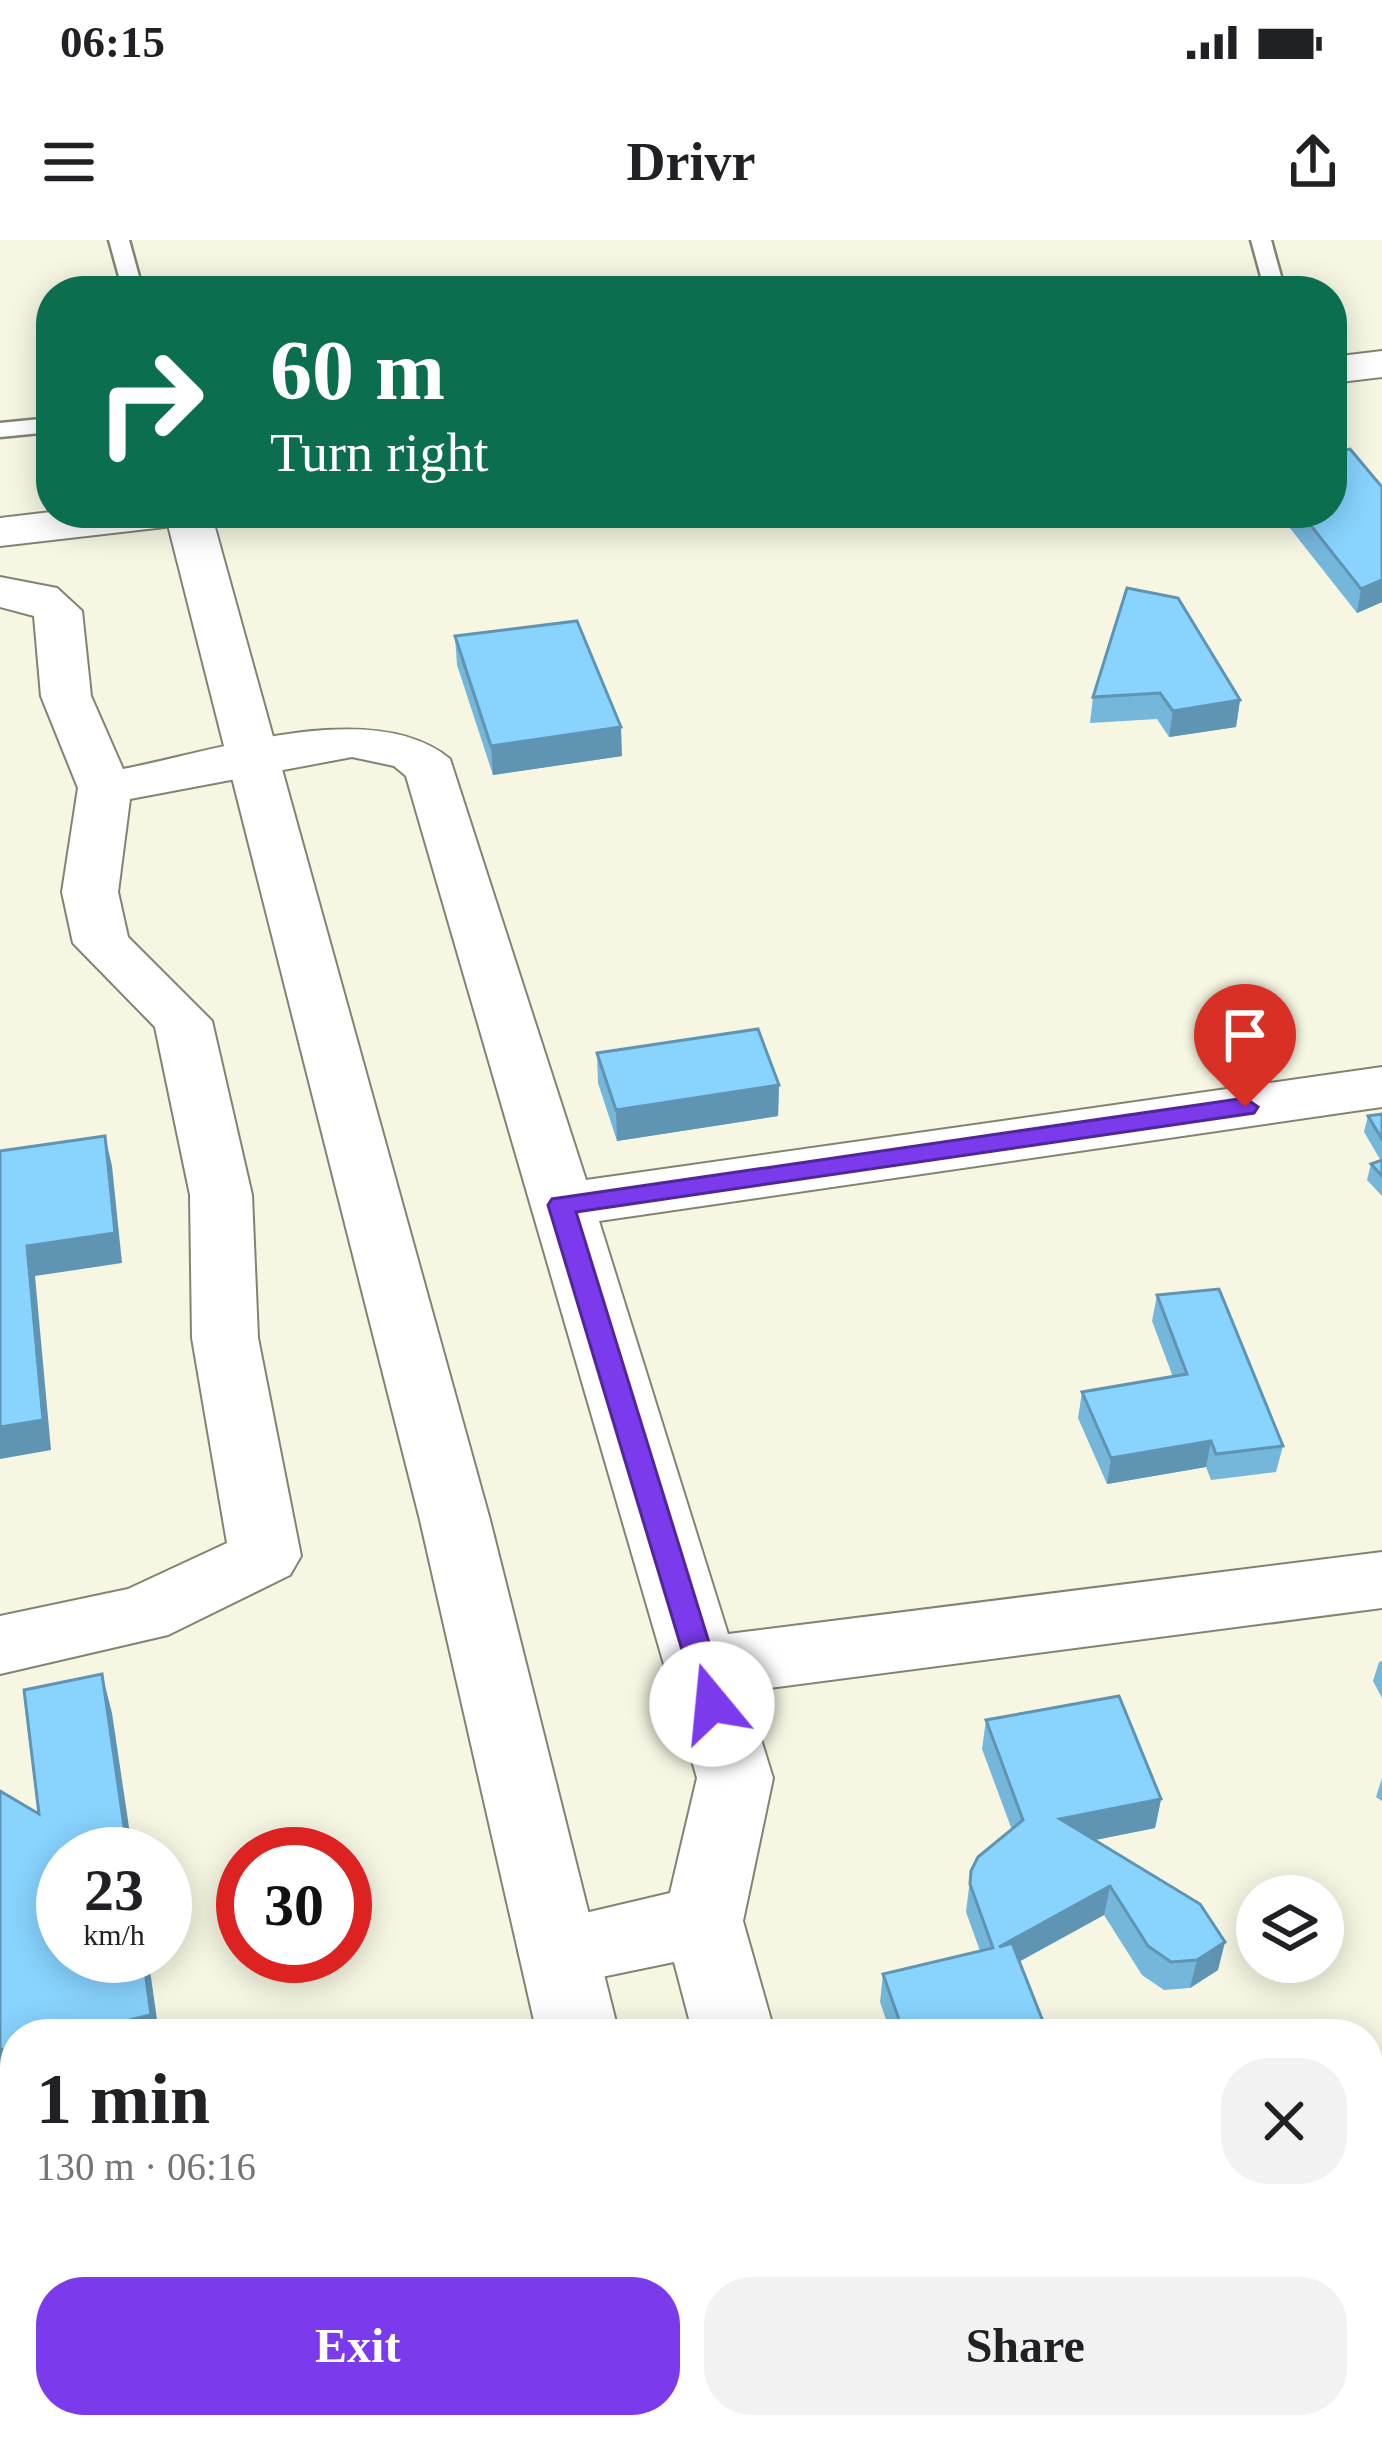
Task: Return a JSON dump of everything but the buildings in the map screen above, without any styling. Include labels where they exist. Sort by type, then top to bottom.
[{"type":"main road","points":[[1347,368],[1382,364]]},
{"type":"main road","points":[[0,532],[36,528]]},
{"type":"main road","points":[[192,528],[455,1520],[574,2019]]},
{"type":"main road","points":[[0,592],[40,598],[58,611],[66,696],[105,788],[90,892],[101,943],[183,1021],[221,1195],[225,1338],[265,1556],[142,1615],[0,1645]]},
{"type":"main road","points":[[105,788],[352,741],[386,744],[412,754],[431,770],[735,1778],[703,1921],[730,2019]]},
{"type":"main road","points":[[561,1205],[1382,1087]]},
{"type":"main road","points":[[701,1667],[1382,1580]]},
{"type":"main road","points":[[558,1951],[703,1921]]},
{"type":"lane","points":[[119,240],[130,276]]},
{"type":"lane","points":[[1261,240],[1271,276]]},
{"type":"lane","points":[[0,430],[36,426]]},
{"type":"route","points":[[712,1704],[561,1205],[1245,1107]]}]
